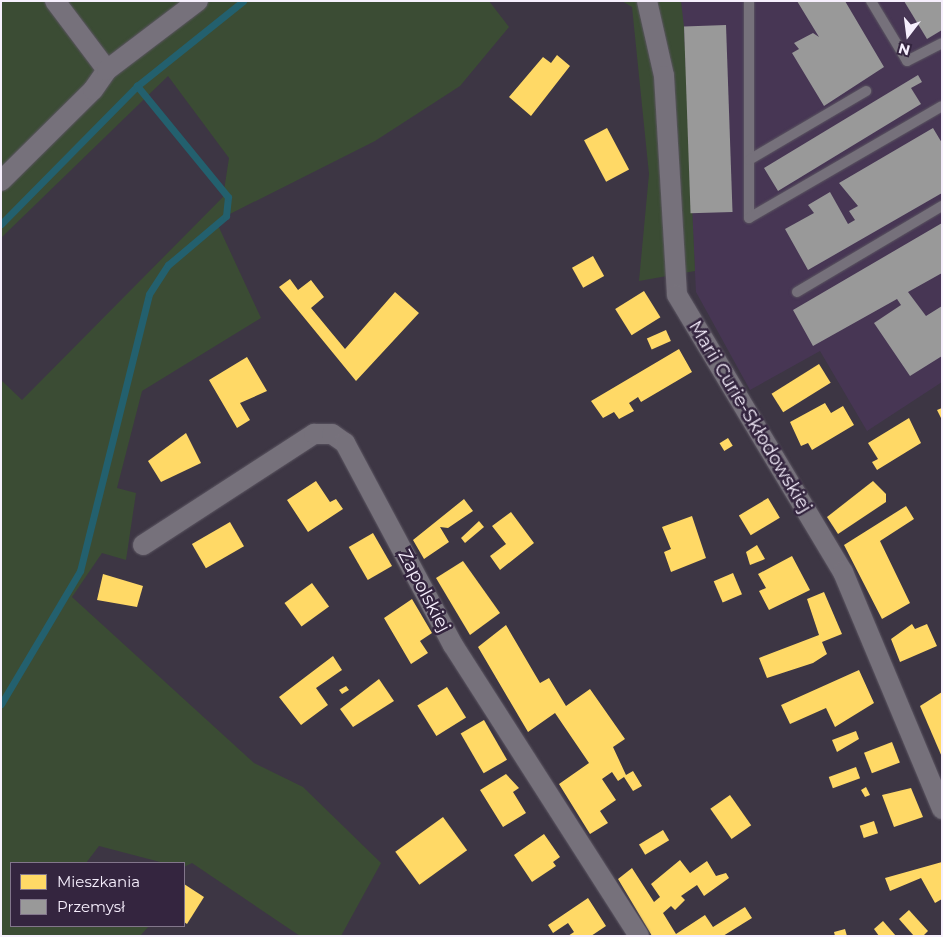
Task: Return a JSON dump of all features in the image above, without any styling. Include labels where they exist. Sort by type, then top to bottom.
[{"type":"street","points":[[55,1],[107,70]]},
{"type":"street","points":[[1,181],[93,90],[107,70],[198,1]]},
{"type":"street","name":"Marii Curie-Skłodowskiej","points":[[647,1],[664,76],[677,295],[843,572],[942,809]]},
{"type":"street","name":"Zapolskiej","points":[[143,545],[314,434],[332,434],[346,443],[453,645],[639,936]]},
{"type":"lane","points":[[749,1],[749,218],[942,106]]},
{"type":"lane","points":[[871,1],[907,61],[941,45]]},
{"type":"lane","points":[[749,160],[866,91]]},
{"type":"lane","points":[[797,292],[942,206]]},
{"type":"shaded area","points":[[681,1],[942,1],[942,382],[867,431],[820,351],[750,390],[696,292]]},
{"type":"green space","points":[[1,1],[489,1],[509,27],[460,86],[375,141],[216,221],[261,318],[142,391],[117,488],[136,493],[126,560],[102,553],[72,597],[254,763],[303,787],[381,863],[341,936],[300,936],[192,863],[185,866],[185,862],[160,862],[99,846],[87,862],[10,862],[10,927],[148,927],[140,936],[1,936],[1,380],[22,400],[223,197],[229,158],[168,76],[1,238]]},
{"type":"green space","points":[[622,1],[681,1],[684,27],[695,271],[639,281],[649,174],[632,7]]},
{"type":"building: Mieszkania","points":[[557,55],[570,66],[531,116],[509,97],[543,57],[551,63]]},
{"type":"building: Mieszkania","points":[[607,128],[629,169],[606,182],[584,140]]},
{"type":"building: Mieszkania","points":[[593,256],[604,276],[583,288],[572,268]]},
{"type":"building: Mieszkania","points":[[290,279],[298,290],[311,280],[324,297],[311,308],[345,349],[395,292],[419,313],[356,381],[279,287]]},
{"type":"building: Mieszkania","points":[[644,291],[660,317],[632,335],[615,309]]},
{"type":"building: Mieszkania","points":[[666,330],[671,341],[652,350],[647,339]]},
{"type":"building: Mieszkania","points":[[679,349],[692,372],[641,402],[638,397],[629,403],[634,411],[619,419],[614,412],[603,418],[591,401]]},
{"type":"building: Mieszkania","points":[[247,357],[267,391],[240,403],[250,420],[237,428],[209,380]]},
{"type":"building: Mieszkania","points":[[819,364],[831,383],[783,412],[772,394]]},
{"type":"building: Mieszkania","points":[[825,403],[831,413],[843,406],[854,425],[812,450],[808,443],[801,446],[790,422]]},
{"type":"building: Mieszkania","points":[[942,408],[942,420],[937,410]]},
{"type":"building: Mieszkania","points":[[909,418],[921,443],[877,470],[872,462],[878,459],[868,443]]},
{"type":"building: Mieszkania","points":[[186,433],[201,463],[161,482],[148,461]]},
{"type":"building: Mieszkania","points":[[728,438],[733,446],[724,451],[720,443]]},
{"type":"building: Mieszkania","points":[[316,481],[330,502],[336,499],[343,509],[308,532],[287,500]]},
{"type":"building: Mieszkania","points":[[873,481],[886,494],[886,502],[838,534],[827,517]]},
{"type":"building: Mieszkania","points":[[768,498],[780,518],[751,535],[739,516]]},
{"type":"building: Mieszkania","points":[[464,499],[473,511],[448,528],[440,527],[449,542],[424,559],[413,540]]},
{"type":"building: Mieszkania","points":[[906,506],[914,519],[880,541],[910,603],[882,619],[844,545]]},
{"type":"building: Mieszkania","points":[[511,512],[534,543],[500,570],[490,556],[506,544],[492,526]]},
{"type":"building: Mieszkania","points":[[692,516],[706,558],[671,572],[664,552],[671,549],[662,527]]},
{"type":"building: Mieszkania","points":[[479,521],[484,527],[465,543],[461,538]]},
{"type":"building: Mieszkania","points":[[230,522],[244,546],[206,568],[192,544]]},
{"type":"building: Mieszkania","points":[[373,533],[392,566],[368,580],[349,547]]},
{"type":"building: Mieszkania","points":[[757,545],[765,559],[750,565],[746,552]]},
{"type":"building: Mieszkania","points":[[792,556],[810,590],[769,610],[759,591],[766,588],[758,574]]},
{"type":"building: Mieszkania","points":[[463,561],[500,613],[470,635],[436,578]]},
{"type":"building: Mieszkania","points":[[733,573],[742,594],[723,602],[714,581]]},
{"type":"building: Mieszkania","points":[[103,574],[143,586],[137,607],[97,600]]},
{"type":"building: Mieszkania","points":[[312,583],[329,606],[302,626],[284,603]]},
{"type":"building: Mieszkania","points":[[824,592],[842,634],[822,642],[827,654],[813,663],[767,678],[759,658],[819,635],[807,599]]},
{"type":"building: Mieszkania","points":[[412,599],[432,633],[420,641],[428,653],[411,664],[384,618]]},
{"type":"building: Mieszkania","points":[[912,624],[915,629],[927,624],[937,646],[900,662],[891,639]]},
{"type":"building: Mieszkania","points":[[506,625],[540,683],[549,678],[566,706],[590,689],[625,739],[613,747],[626,775],[633,771],[642,786],[633,791],[624,777],[618,781],[612,772],[602,779],[616,800],[600,811],[608,823],[590,834],[559,784],[589,763],[555,713],[528,732],[478,647]]},
{"type":"building: Mieszkania","points":[[333,656],[342,670],[316,688],[328,705],[301,725],[279,697]]},
{"type":"building: Mieszkania","points":[[859,670],[874,703],[835,727],[826,708],[790,724],[781,705]]},
{"type":"building: Mieszkania","points":[[379,679],[394,701],[353,727],[340,709]]},
{"type":"building: Mieszkania","points":[[346,686],[349,690],[342,694],[339,690]]},
{"type":"building: Mieszkania","points":[[447,687],[466,718],[436,736],[417,706]]},
{"type":"building: Mieszkania","points":[[942,692],[942,757],[920,706]]},
{"type":"building: Mieszkania","points":[[484,720],[507,760],[484,773],[461,734]]},
{"type":"building: Mieszkania","points":[[856,731],[859,739],[837,752],[832,740]]},
{"type":"building: Mieszkania","points":[[892,742],[900,763],[872,773],[864,753]]},
{"type":"building: Mieszkania","points":[[856,767],[860,778],[833,788],[829,777]]},
{"type":"building: Mieszkania","points":[[506,774],[519,788],[513,792],[526,813],[503,827],[480,790]]},
{"type":"building: Mieszkania","points":[[866,787],[870,795],[865,797],[861,790]]},
{"type":"building: Mieszkania","points":[[911,788],[923,817],[894,827],[882,795]]},
{"type":"building: Mieszkania","points":[[730,795],[751,825],[732,839],[710,809]]},
{"type":"building: Mieszkania","points":[[443,817],[467,850],[419,885],[395,852]]},
{"type":"building: Mieszkania","points":[[874,821],[878,833],[864,838],[860,826]]},
{"type":"building: Mieszkania","points":[[663,830],[669,840],[645,855],[639,844]]},
{"type":"building: Mieszkania","points":[[544,834],[560,857],[553,862],[556,866],[532,882],[514,855]]},
{"type":"building: Mieszkania","points":[[680,860],[690,873],[707,861],[716,876],[726,873],[729,878],[704,896],[697,885],[681,896],[685,900],[675,910],[671,906],[663,913],[676,934],[705,915],[713,927],[745,907],[752,918],[723,936],[652,936],[618,879],[632,868],[654,902],[660,897],[651,884]]},
{"type":"building: Mieszkania","points":[[942,862],[942,899],[935,903],[921,878],[890,891],[885,878]]},
{"type":"building: Mieszkania","points":[[185,885],[204,897],[187,924],[185,923]]},
{"type":"building: Mieszkania","points":[[588,898],[606,926],[591,936],[568,936],[574,932],[568,923],[553,933],[548,925]]},
{"type":"building: Mieszkania","points":[[909,910],[928,931],[923,936],[914,936],[899,919]]},
{"type":"building: Mieszkania","points":[[883,921],[896,936],[879,936],[874,929]]},
{"type":"building: Mieszkania","points":[[845,929],[847,936],[835,936],[834,932]]},
{"type":"building: Przemysł","points":[[797,1],[845,1],[884,67],[824,106],[792,53],[799,49],[794,43],[813,33],[819,37]]},
{"type":"building: Przemysł","points":[[904,1],[942,1],[942,30],[927,39]]},
{"type":"building: Przemysł","points":[[726,25],[733,212],[691,213],[684,26]]},
{"type":"building: Przemysł","points":[[918,75],[922,82],[911,88],[921,104],[778,191],[764,168]]},
{"type":"building: Przemysł","points":[[933,128],[942,143],[942,193],[808,270],[785,229],[814,213],[808,205],[830,192],[848,224],[855,220],[849,211],[858,206],[839,183]]},
{"type":"building: Przemysł","points":[[942,223],[942,273],[908,292],[926,316],[942,306],[942,356],[910,376],[874,323],[901,305],[897,299],[813,346],[793,310]]},
{"type":"waterway","points":[[1,224],[137,86],[243,1]]},
{"type":"waterway","points":[[1,704],[80,571],[149,294],[168,265],[226,216],[228,197],[137,86]]}]
